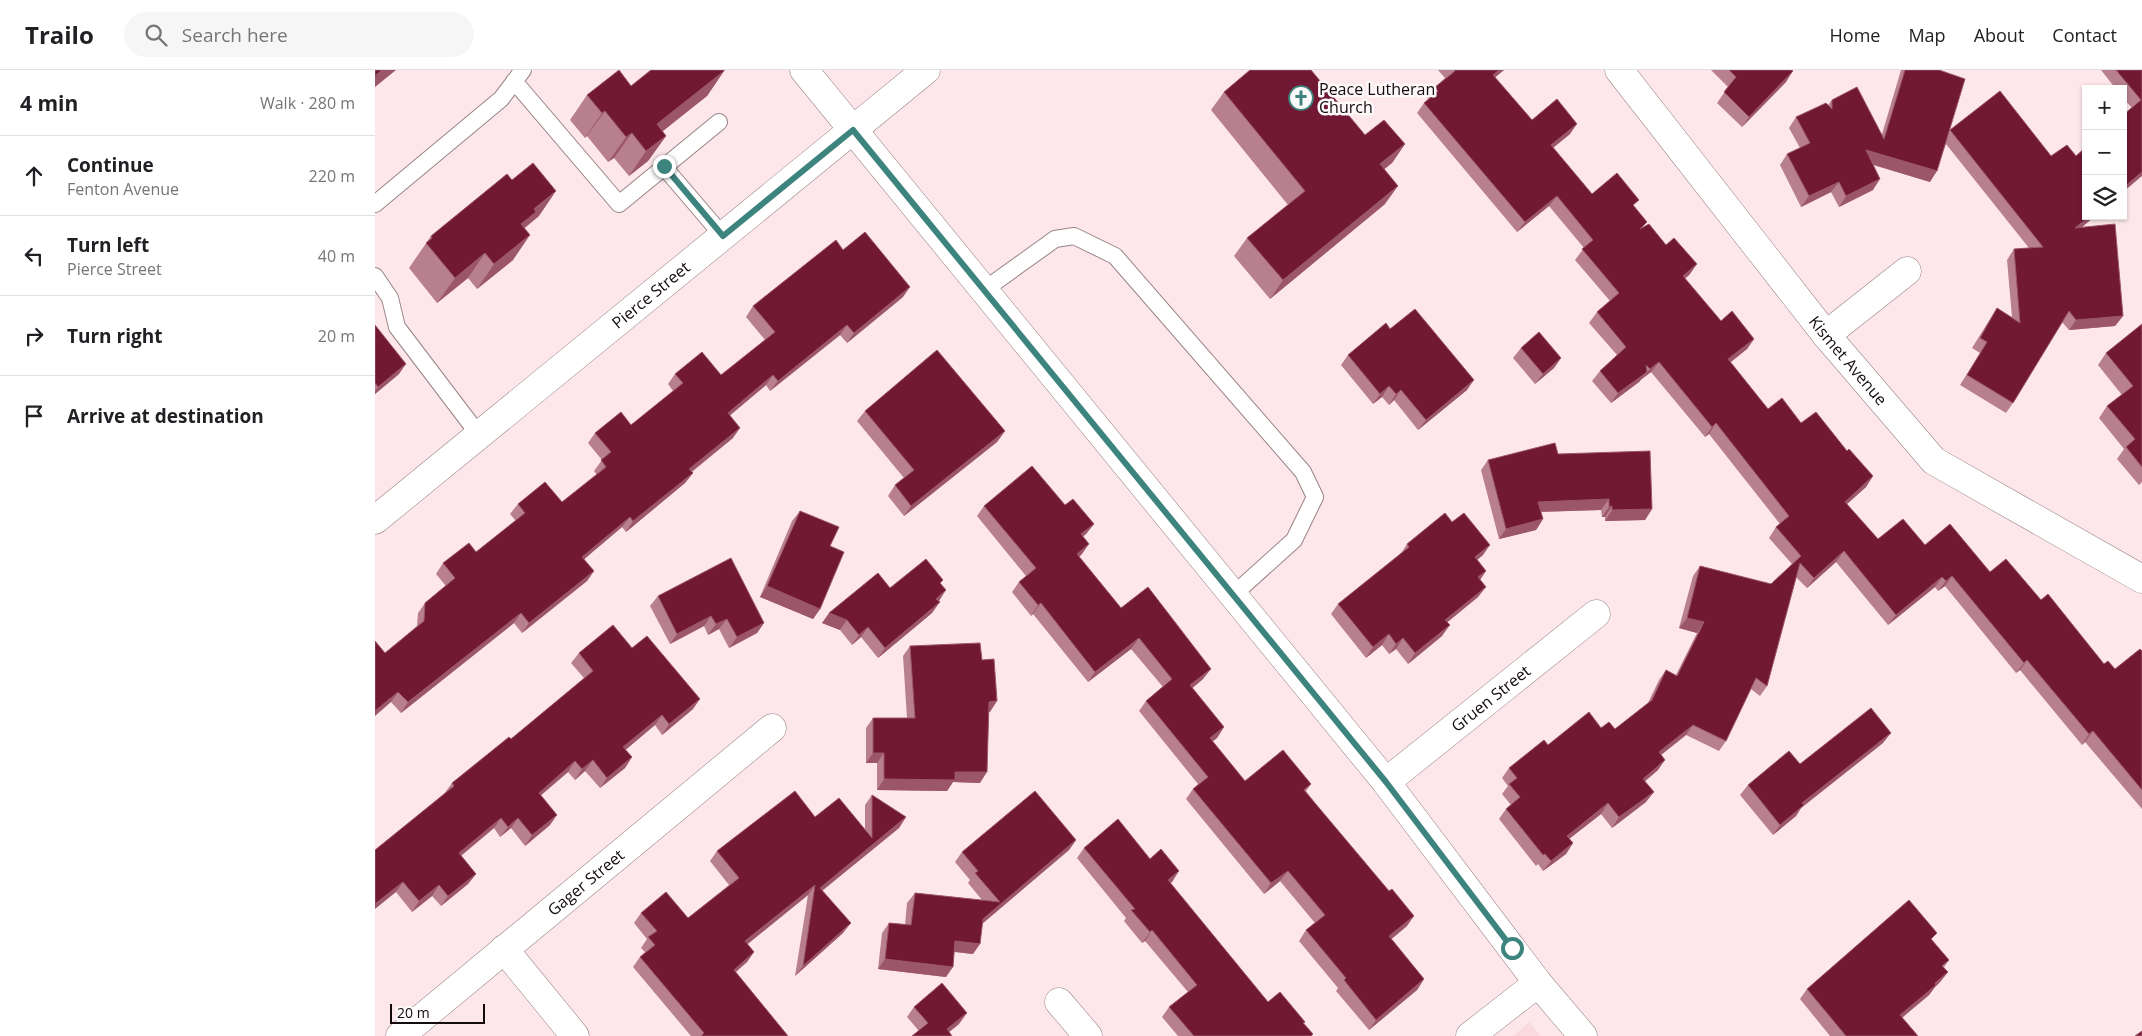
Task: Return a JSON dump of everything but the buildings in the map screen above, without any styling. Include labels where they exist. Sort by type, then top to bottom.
[{"type":"street","points":[[804,70],[1386,782],[1538,983],[1583,1036]]},
{"type":"street","name":"Pierce Street","points":[[375,520],[926,70]]},
{"type":"street","name":"Kismet Avenue","points":[[1619,70],[1826,335],[1935,461],[2142,579]]},
{"type":"street","points":[[1826,335],[1907,271]]},
{"type":"street","name":"Gruen Street","points":[[1386,782],[1595,614]]},
{"type":"street","name":"Gager Street","points":[[400,1036],[772,728]]},
{"type":"street","points":[[503,949],[575,1036]]},
{"type":"street","points":[[1469,1036],[1538,983]]},
{"type":"street","points":[[1059,1002],[1088,1036]]},
{"type":"lane","points":[[375,204],[501,99],[519,76],[619,204],[719,122]]},
{"type":"lane","points":[[664,166],[723,236]]},
{"type":"lane","points":[[984,290],[1055,239],[1074,236],[1115,256],[1303,472],[1315,497],[1293,540],[1233,595]]},
{"type":"lane","points":[[375,276],[390,298],[397,327],[479,435]]},
{"type":"shaded area","points":[[1529,1022],[1541,1036],[1513,1036]]},
{"type":"place","name":"Peace Lutheran Church","points":[[1301,98]]},
{"type":"route","points":[[664,166],[723,236],[853,130],[1386,782],[1512,948]]}]
